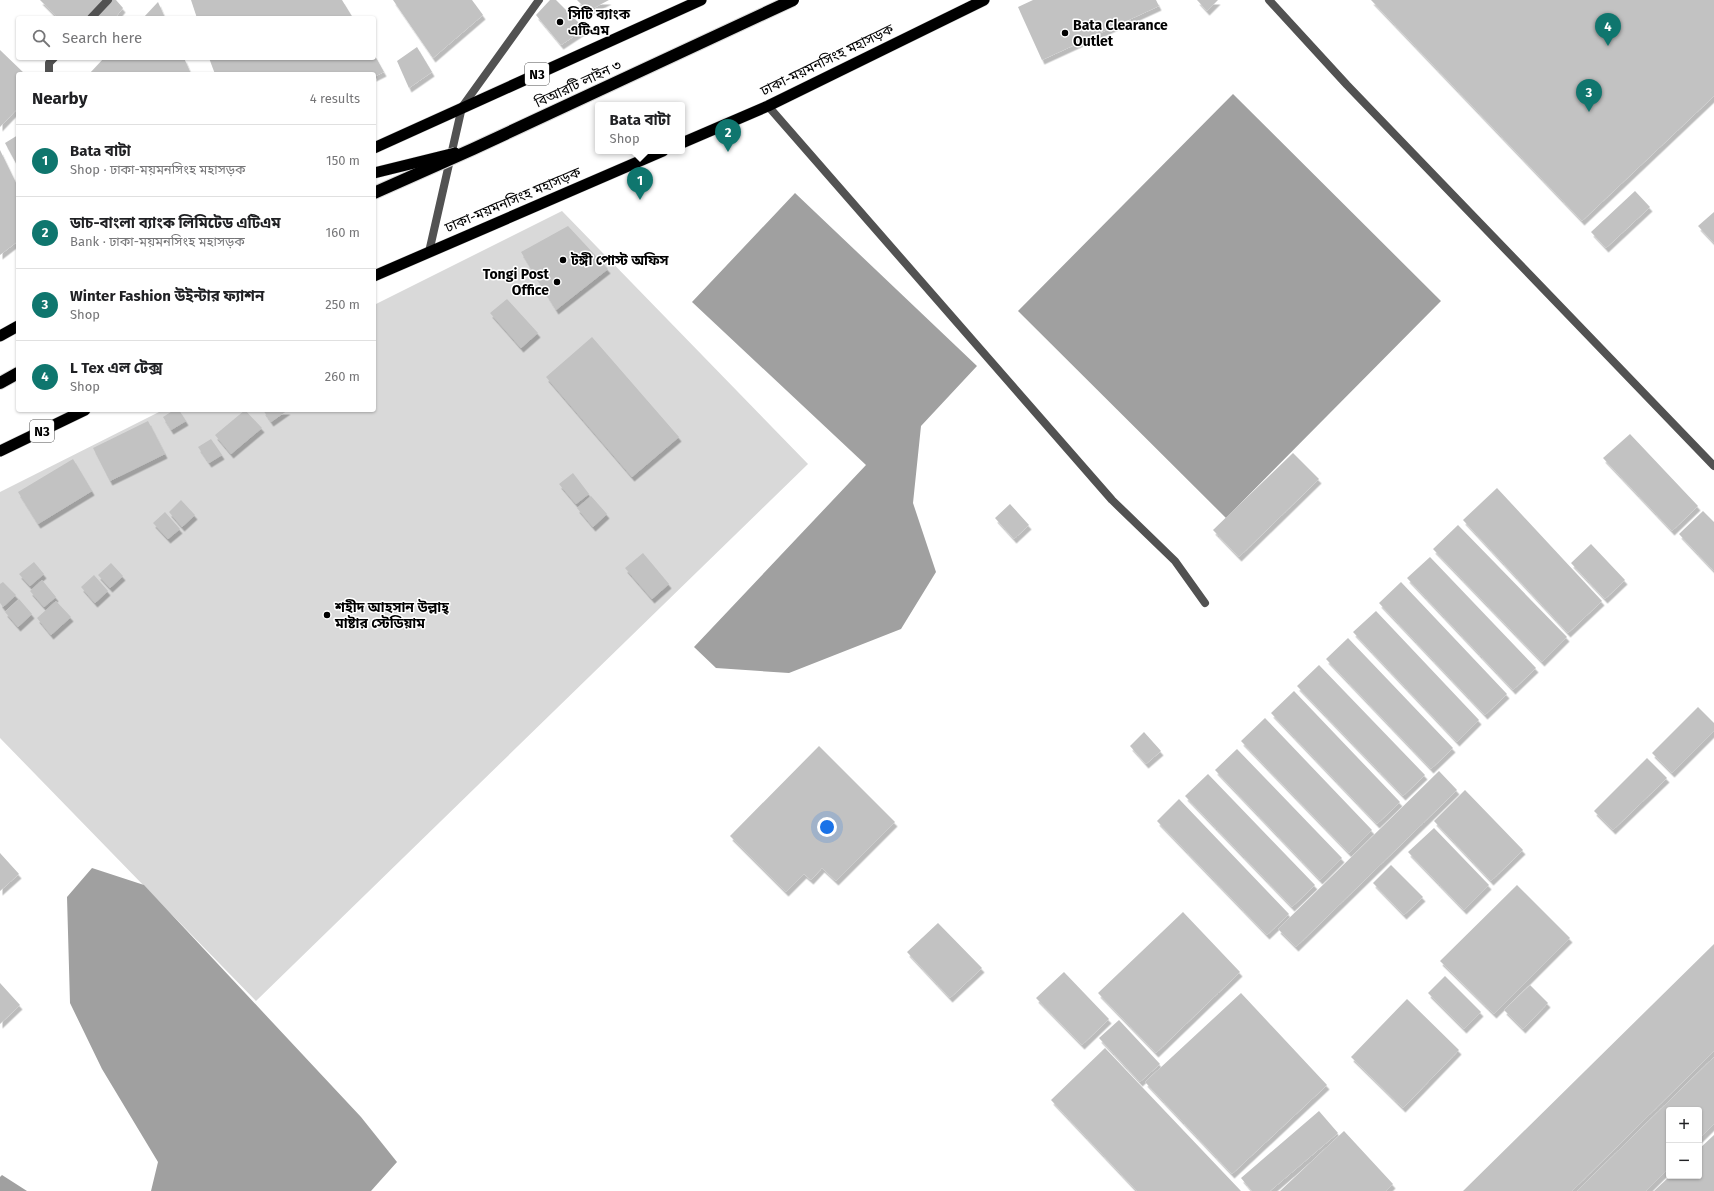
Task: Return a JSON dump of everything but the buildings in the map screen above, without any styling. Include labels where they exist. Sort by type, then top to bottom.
[{"type":"highway","name":"N3","points":[[376,147],[701,0]]},
{"type":"highway","name":"বিআরটি লাইন ৩","points":[[376,191],[473,149],[793,0]]},
{"type":"highway","name":"ঢাকা-ময়মনসিংহ মহাসড়ক","points":[[685,142],[768,106],[984,0]]},
{"type":"highway","points":[[376,173],[473,149]]},
{"type":"highway","name":"ঢাকা-ময়মনসিংহ মহাসড়ক","points":[[376,275],[656,154]]},
{"type":"highway","points":[[0,336],[16,327]]},
{"type":"highway","points":[[0,383],[16,374]]},
{"type":"highway","name":"N3","points":[[0,451],[81,412]]},
{"type":"street","points":[[93,16],[108,0]]},
{"type":"street","points":[[428,252],[462,107],[539,0]]},
{"type":"street","points":[[1269,0],[1353,90],[1714,466]]},
{"type":"street","points":[[49,72],[49,63],[52,60]]},
{"type":"street","points":[[768,106],[1112,500],[1175,561],[1205,603]]},
{"type":"shaded area","points":[[1233,94],[1441,301],[1226,518],[1018,311]]},
{"type":"shaded area","points":[[795,193],[977,366],[921,426],[913,503],[936,572],[901,629],[789,673],[716,668],[694,647],[866,465],[692,302]]},
{"type":"shaded area","name":"শহীদ আহসান উল্লাহ্‌ মাষ্টার স্টেডিয়াম","points":[[562,211],[808,464],[256,1001],[0,738],[0,492],[159,412],[376,412],[376,304]]},
{"type":"shaded area","points":[[92,868],[144,885],[361,1117],[397,1162],[371,1191],[151,1191],[158,1162],[102,1069],[70,1003],[67,897]]},
{"type":"shaded area","points":[[2,1175],[27,1191],[0,1191],[0,1177]]},
{"type":"place","name":"সিটি ব্যাংক এটিএম","points":[[560,22]]},
{"type":"place","name":"Bata Clearance Outlet","points":[[1065,33]]},
{"type":"place","name":"L Tex এল টেক্স","points":[[1608,46]]},
{"type":"place","name":"Winter Fashion উইন্টার ফ্যাশন","points":[[1589,112]]},
{"type":"place","name":"ডাচ-বাংলা ব্যাংক লিমিটেড এটিএম","points":[[728,152]]},
{"type":"place","name":"Bata বাটা","points":[[640,200]]},
{"type":"place","name":"টঙ্গী পোস্ট অফিস","points":[[563,260]]},
{"type":"place","name":"Tongi Post Office","points":[[557,282]]},
{"type":"place","name":"শহীদ আহসান উল্লাহ্‌ মাষ্টার স্টেডিয়াম","points":[[327,615]]}]
